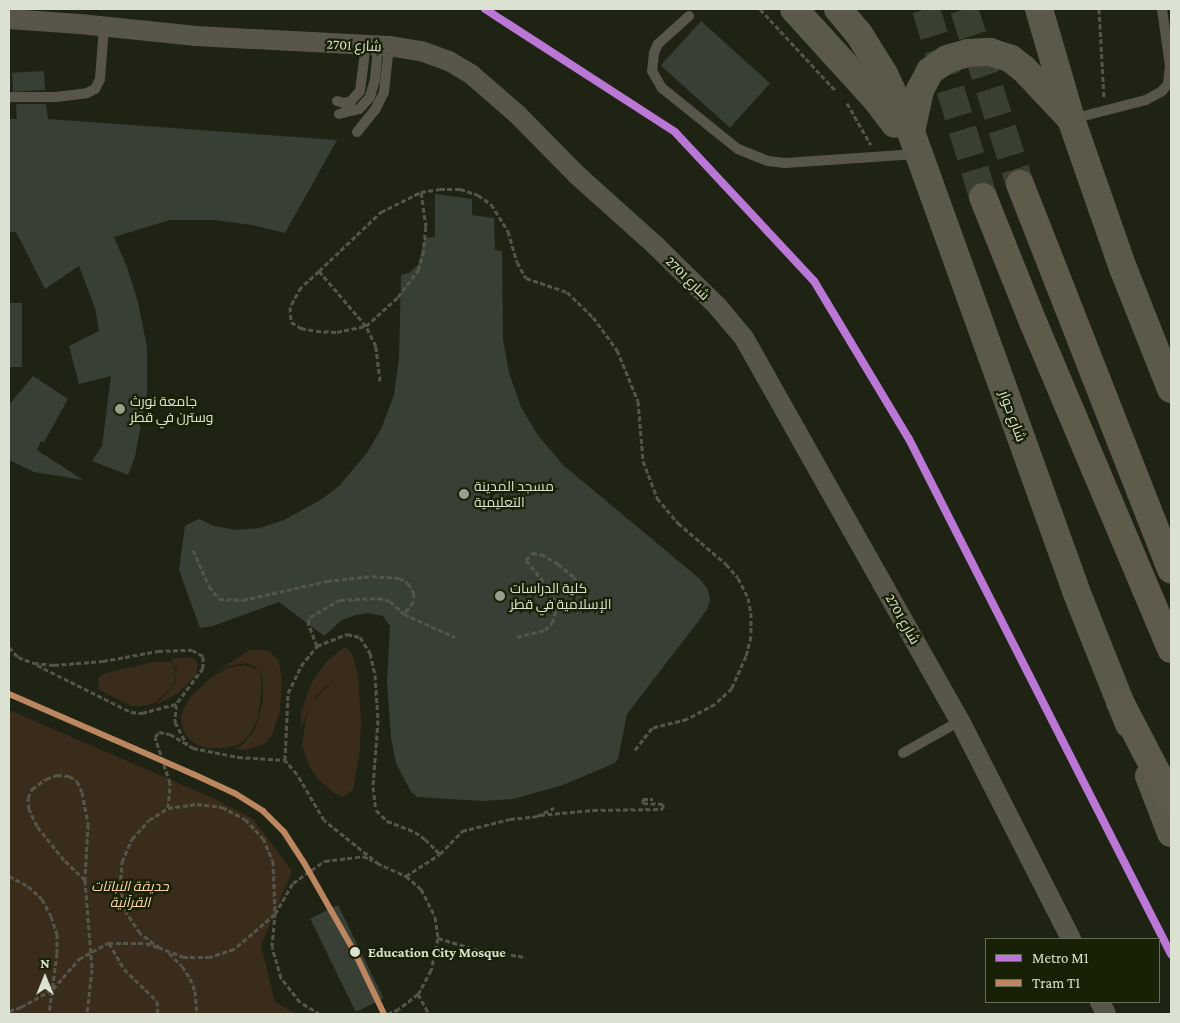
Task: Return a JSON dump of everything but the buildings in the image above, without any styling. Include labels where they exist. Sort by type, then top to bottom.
[{"type":"highway","points":[[1020,184],[1171,570]]},
{"type":"highway","points":[[983,197],[1033,322],[1171,649]]},
{"type":"highway","points":[[1120,702],[1171,800]]},
{"type":"main road","points":[[794,9],[915,143]]},
{"type":"main road","name":"شارع حوار","points":[[838,9],[859,34],[884,74],[915,143],[1076,591],[1171,832]]},
{"type":"main road","points":[[1039,9],[1071,119],[1123,268],[1171,390]]},
{"type":"main road","points":[[1060,76],[1061,9]]},
{"type":"main road","points":[[915,143],[920,90],[930,71],[947,58],[968,53],[990,52],[1010,60],[1024,70],[1071,119]]},
{"type":"street","name":"شارع 2701","points":[[9,19],[196,36],[378,46],[421,51],[449,61],[472,75],[517,114],[577,175],[655,245],[718,307],[744,338],[960,721],[1070,938]]},
{"type":"lane","points":[[1071,119],[1155,97],[1168,84],[1170,66],[1162,9]]},
{"type":"lane","points":[[689,16],[658,44],[654,53],[652,71],[662,88],[738,149],[768,161],[784,163],[877,156],[915,143]]},
{"type":"lane","points":[[9,97],[56,97],[87,93],[95,89],[100,80],[104,27]]},
{"type":"lane","points":[[337,101],[344,103],[351,101],[360,91],[378,46]]},
{"type":"lane","points":[[339,114],[358,109],[370,96],[375,80],[378,46]]},
{"type":"lane","points":[[357,132],[375,110],[384,92],[378,46]]},
{"type":"lane","points":[[903,753],[960,721]]},
{"type":"path","points":[[760,9],[837,92]]},
{"type":"path","points":[[1099,9],[1105,111]]},
{"type":"path","points":[[843,98],[860,122],[877,156]]},
{"type":"path","points":[[421,192],[426,226],[423,254],[418,270],[398,297],[366,326],[337,332],[316,331],[300,328],[291,322],[290,308],[300,287],[381,212],[421,192],[440,189],[460,190],[478,195],[485,200],[502,218],[517,262],[526,278],[567,292],[593,318],[617,350],[628,372],[638,401],[643,461],[657,498],[678,523],[726,564],[738,578],[748,598],[751,613],[751,636],[746,656],[732,688],[715,704],[687,719],[652,728],[635,750]]},
{"type":"path","points":[[319,271],[366,326],[376,346],[380,381]]},
{"type":"path","points":[[193,550],[209,586],[219,599],[243,600],[327,581],[372,576],[400,578],[408,584],[414,593],[412,602],[404,614]]},
{"type":"path","points":[[517,637],[545,630],[552,623],[556,610],[553,594],[526,560],[532,553],[542,554],[558,564],[574,577],[579,589]]},
{"type":"path","points":[[317,646],[308,623],[310,617],[340,600],[378,598],[390,600],[404,614],[455,637]]},
{"type":"path","points":[[379,864],[324,820],[297,774],[285,760],[288,693],[300,666],[317,646],[347,634],[360,637],[368,648],[375,675],[378,720],[373,787],[376,810],[387,821],[425,838],[440,854]]},
{"type":"path","points":[[9,647],[18,657],[132,712],[142,713],[176,704]]},
{"type":"path","points":[[34,664],[54,665],[103,660],[158,651],[192,650],[203,656],[203,668],[176,704],[175,722],[187,745]]},
{"type":"path","points":[[168,808],[170,783],[155,737],[159,732],[163,731],[187,745],[238,757],[285,760]]},
{"type":"path","points":[[85,880],[64,860],[42,833],[29,809],[28,798],[32,789],[46,778],[57,775],[69,776],[77,781],[82,792],[88,824],[85,880],[92,983],[86,1014]]},
{"type":"path","points":[[406,876],[440,854],[462,831],[510,819],[537,816],[593,810],[663,809],[663,804],[643,803],[643,799],[653,799]]},
{"type":"path","points":[[198,1014],[195,991],[190,978],[172,955],[140,933],[126,912],[120,887],[122,862],[132,839],[149,820],[168,808],[197,804],[222,807],[245,819],[263,838],[273,862],[275,914],[272,947],[281,978],[300,1002],[320,1014]]},
{"type":"path","points":[[537,816],[554,808]]},
{"type":"path","points":[[9,1011],[21,1007],[53,989],[79,959],[108,943],[146,943],[184,957],[210,957],[234,949],[275,914],[293,883],[325,862],[363,856],[406,876],[421,890],[435,917],[438,938],[431,970],[418,994],[399,1010],[387,1014]]},
{"type":"path","points":[[9,876],[28,886],[42,900],[51,916],[57,934],[57,953],[49,1014]]},
{"type":"path","points":[[438,938],[481,951],[526,957]]},
{"type":"path","points":[[108,943],[124,969],[157,1001],[158,1014]]},
{"type":"path","points":[[418,994],[429,1014]]},
{"type":"green space","points":[[343,648],[347,648],[352,654],[358,675],[361,720],[360,750],[353,790],[343,797],[334,793],[318,779],[309,766],[302,744],[306,718],[314,701],[334,679],[317,695],[301,726],[301,713],[311,684],[326,662]]},
{"type":"green space","points":[[250,650],[265,650],[279,661],[282,682],[280,711],[272,736],[264,744],[246,750],[233,749],[242,745],[255,730],[263,702],[263,678],[256,667],[248,663],[228,666],[214,673]]},
{"type":"green space","points":[[188,657],[195,659],[198,664],[196,675],[178,693],[156,705],[175,684],[177,668],[170,659]]},
{"type":"green space","points":[[158,661],[171,662],[174,665],[176,675],[172,687],[155,703],[132,706],[99,690],[98,678],[105,673]]},
{"type":"green space","points":[[243,665],[257,669],[262,685],[258,718],[250,734],[240,744],[226,748],[207,748],[195,744],[187,737],[182,727],[181,717],[191,696],[213,676],[228,668]]},
{"type":"green space","name":"حديقة النباتات القرآنية","points":[[9,710],[215,799],[253,819],[292,871],[261,945],[275,1002],[296,1014],[9,1014]]},
{"type":"tunnel","points":[[926,9],[983,197]]},
{"type":"tunnel","points":[[964,9],[1020,184]]},
{"type":"metro line","name":"M1","points":[[485,9],[675,132],[814,281],[909,439],[1171,954]]},
{"type":"tram line","name":"T1","points":[[9,694],[193,774],[236,794],[263,811],[284,832],[303,861],[354,951],[384,1014]]},
{"type":"place","name":"جامعة نورث وسترن في قطر","points":[[120,409]]},
{"type":"place","name":"مسجد المدينة التعليمية","points":[[464,494]]},
{"type":"place","name":"كلية الدراسات الإسلامية في قطر","points":[[500,596]]},
{"type":"place","name":"Education City Mosque","points":[[355,952]]}]
